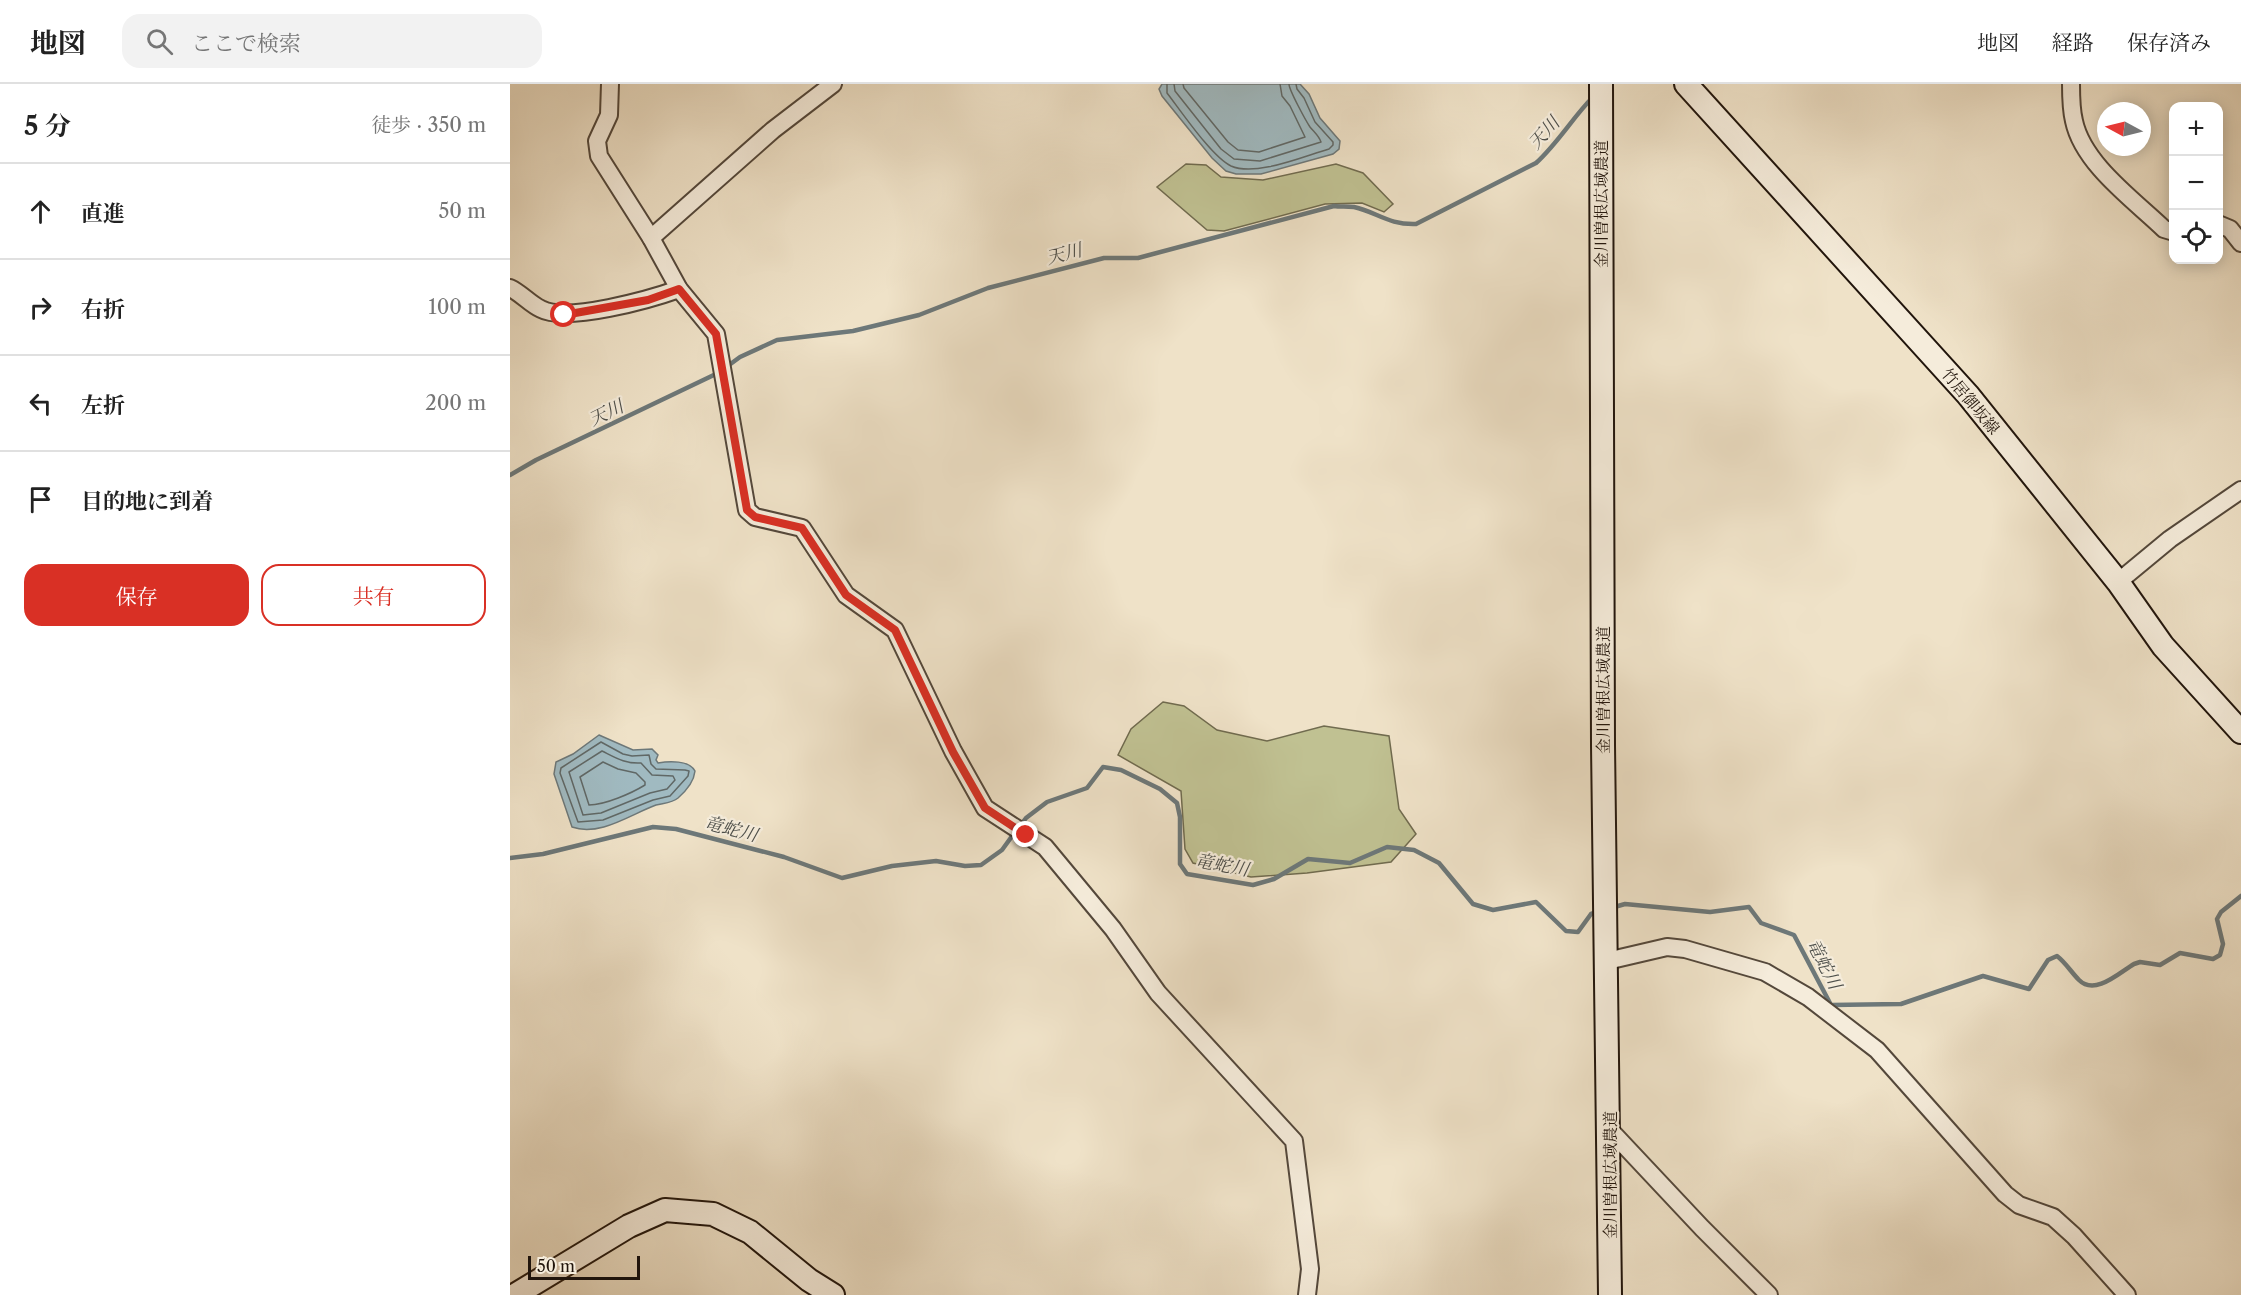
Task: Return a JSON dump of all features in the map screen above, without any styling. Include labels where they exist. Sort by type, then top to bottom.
[{"type":"street","points":[[610,84],[609,115],[597,141],[599,156],[651,238],[679,289],[716,334],[747,510],[755,517],[802,528],[846,595],[895,630],[953,752],[985,808],[1045,847],[1113,929],[1158,993],[1294,1141],[1310,1269],[1307,1295]]},
{"type":"street","points":[[651,238],[773,130],[833,84]]},
{"type":"street","points":[[2071,84],[2074,121],[2088,152],[2100,168],[2164,229],[2169,230]]},
{"type":"street","name":"竹居御坂線","points":[[1690,85],[1968,395],[2118,582],[2163,646],[2241,732]]},
{"type":"street","name":"金川曽根広域農道","points":[[1601,94],[1600,364],[1610,1295]]},
{"type":"street","points":[[2223,226],[2230,229],[2241,243]]},
{"type":"street","points":[[510,288],[542,310],[564,315],[648,300],[679,289]]},
{"type":"street","points":[[2118,582],[2170,539],[2241,490]]},
{"type":"street","points":[[1607,961],[1667,947],[1685,949],[1765,972],[1808,997],[1876,1050],[2004,1194],[2019,1205],[2053,1217],[2074,1236],[2127,1295]]},
{"type":"street","points":[[1609,1129],[1769,1295]]},
{"type":"street","points":[[515,1295],[629,1226],[665,1210],[713,1214],[750,1232],[809,1280],[833,1295]]},
{"type":"green space","points":[[1186,164],[1206,165],[1221,177],[1263,180],[1336,164],[1363,173],[1393,204],[1384,212],[1362,203],[1325,204],[1224,231],[1207,230],[1157,187]]},
{"type":"green space","points":[[1163,702],[1184,706],[1217,730],[1267,741],[1324,726],[1389,736],[1399,809],[1416,834],[1391,862],[1307,873],[1251,877],[1193,863],[1185,849],[1181,791],[1118,755],[1131,729]]},
{"type":"water","points":[[1162,84],[1300,84],[1309,94],[1320,118],[1340,141],[1339,149],[1333,154],[1261,174],[1236,174],[1226,171],[1212,158],[1162,96],[1159,89]]},
{"type":"water","points":[[599,735],[633,750],[652,749],[658,755],[656,760],[658,763],[684,763],[692,767],[695,771],[691,782],[676,800],[671,802],[656,805],[604,827],[583,829],[572,827],[554,774],[556,762],[573,754]]},
{"type":"waterway","name":"天川","points":[[725,368],[740,357],[777,340],[853,331],[919,315],[988,288],[1104,258],[1138,258],[1334,206],[1354,207],[1390,220],[1416,224],[1536,163],[1593,97]]},
{"type":"waterway","name":"天川","points":[[510,475],[536,460],[718,373]]},
{"type":"waterway","name":"竜蛇川","points":[[1020,826],[1026,818],[1047,802],[1087,788],[1103,767],[1121,770],[1160,789],[1177,803],[1180,817],[1180,864],[1187,874],[1253,885],[1274,879],[1308,859],[1350,863],[1387,847],[1414,850],[1439,863],[1473,904],[1493,910],[1536,902],[1566,931],[1578,932],[1591,914],[1600,911]]},
{"type":"waterway","name":"竜蛇川","points":[[510,858],[543,854],[653,827],[676,829],[784,857],[842,878],[892,866],[936,861],[965,866],[981,865],[1002,850],[1015,832]]},
{"type":"waterway","name":"竜蛇川","points":[[1611,908],[1625,904],[1710,912],[1749,907],[1761,923],[1794,935],[1831,1005],[1901,1004],[1983,976],[2029,989],[2048,960],[2057,956],[2079,980],[2092,986],[2107,981],[2134,964],[2140,962],[2160,965],[2180,953],[2213,959],[2220,955],[2223,944],[2217,919],[2221,912],[2241,896]]},
{"type":"route","points":[[564,315],[648,300],[679,289],[716,334],[747,510],[755,517],[802,528],[846,595],[895,630],[953,752],[985,808],[1026,835]]}]
